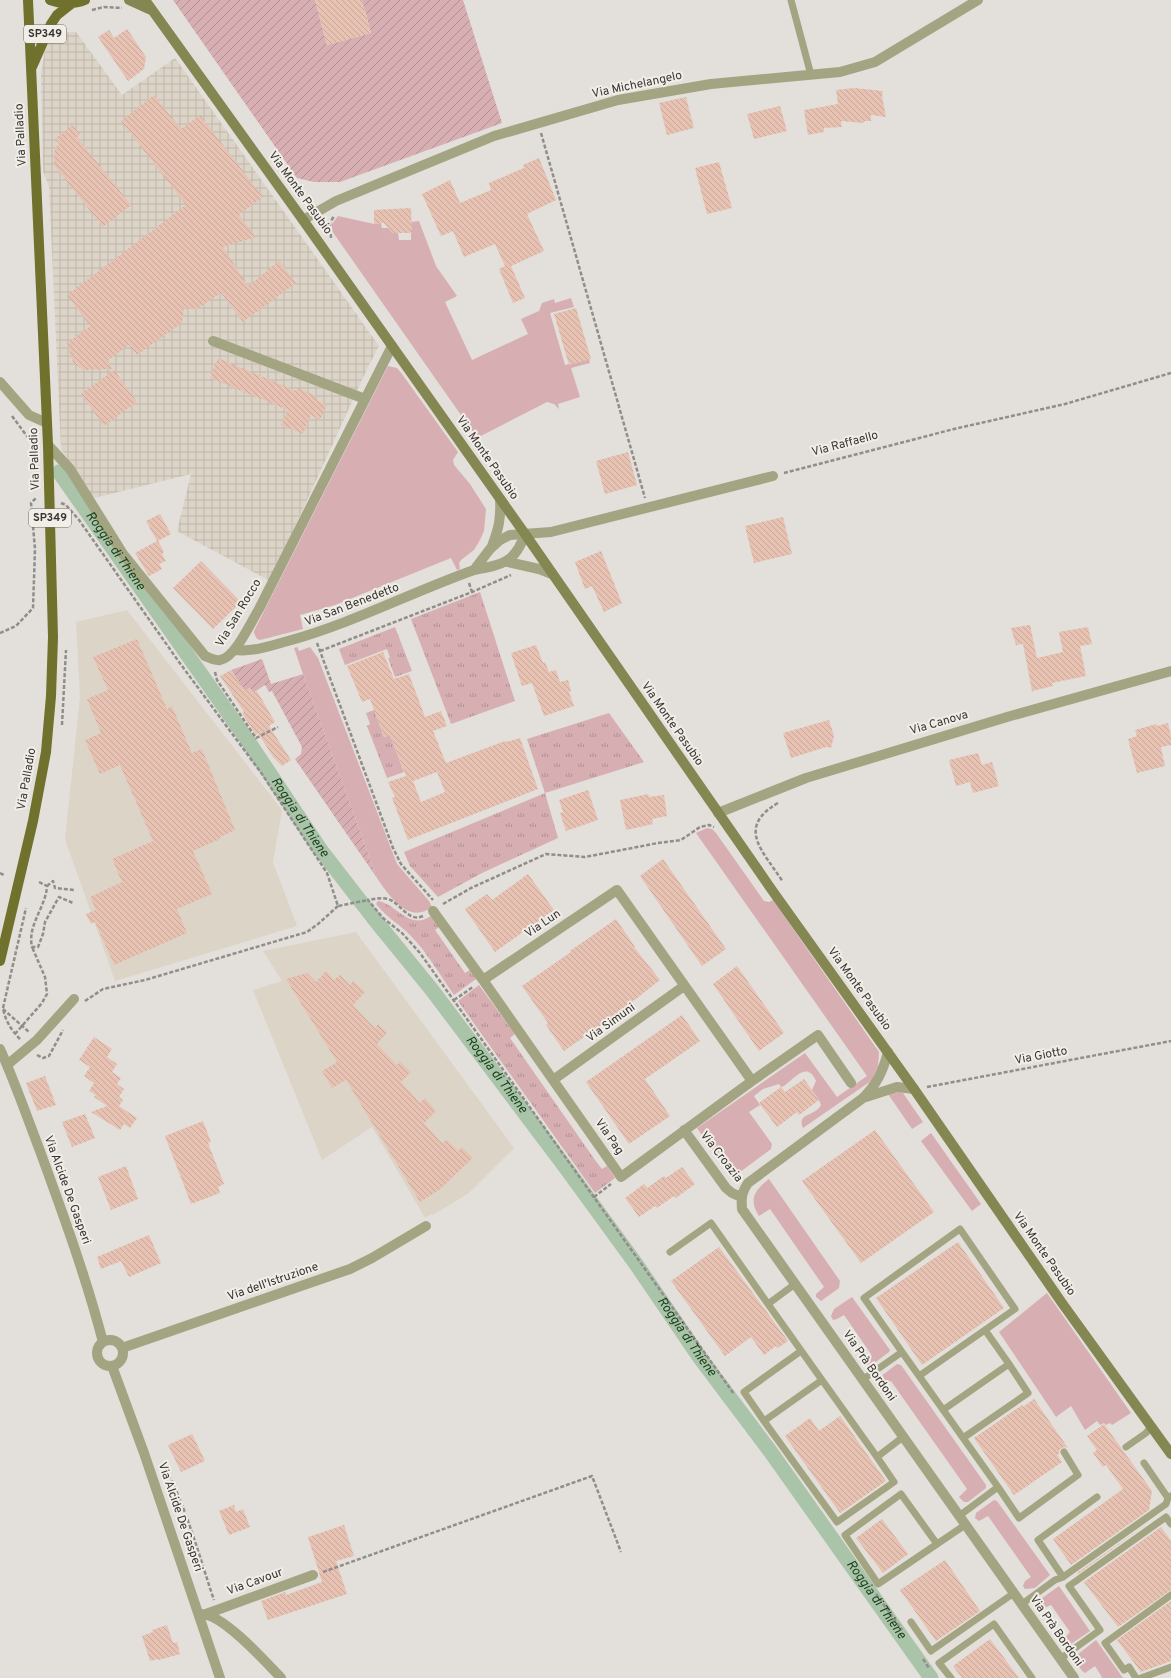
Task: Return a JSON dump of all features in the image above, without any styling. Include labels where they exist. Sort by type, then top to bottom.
[{"type":"main road","name":"SP349","points":[[28,0],[30,70]]},
{"type":"main road","name":"SP349","points":[[50,0],[58,3],[71,4],[85,0]]},
{"type":"main road","name":"Via Monte Pasubio","points":[[129,0],[150,10]]},
{"type":"main road","name":"Via Monte Pasubio","points":[[145,0],[150,10],[303,220],[525,534],[715,816],[774,893],[888,1052],[1062,1303],[1171,1454]]},
{"type":"main road","name":"SP349","points":[[30,70],[51,24],[57,15],[71,4]]},
{"type":"main road","name":"Via Palladio","points":[[0,961],[33,822],[46,752],[51,696],[53,637],[48,445],[40,245],[30,70]]},
{"type":"street","name":"Via Michelangelo","points":[[303,220],[336,202],[494,136],[618,100],[711,84],[840,72],[875,62],[978,0]]},
{"type":"street","points":[[213,341],[365,399]]},
{"type":"street","name":"Via San Rocco","points":[[48,445],[70,469],[136,571],[205,656],[212,660],[224,659],[235,650],[259,609],[392,346]]},
{"type":"street","points":[[0,382],[29,415],[47,422]]},
{"type":"street","points":[[508,562],[516,555],[525,534],[551,532],[773,476]]},
{"type":"street","points":[[491,548],[501,517],[500,499]]},
{"type":"street","name":"Via San Benedetto","points":[[470,571],[500,540],[510,535],[525,534]]},
{"type":"street","points":[[508,562],[539,569],[552,574]]},
{"type":"street","name":"Via San Benedetto","points":[[235,650],[255,650],[314,634],[385,607],[470,571],[498,566],[508,562]]},
{"type":"street","name":"Via Canova","points":[[715,816],[821,773],[992,721],[1171,670]]},
{"type":"street","name":"Via Lun","points":[[483,980],[617,890],[684,986]]},
{"type":"street","name":"Via Pag","points":[[433,911],[621,1177]]},
{"type":"street","points":[[684,986],[752,1081]]},
{"type":"street","name":"Via Simuni","points":[[553,1080],[684,986]]},
{"type":"street","points":[[7,1065],[79,1000]]},
{"type":"street","points":[[621,1177],[684,1130],[818,1035],[851,1083]]},
{"type":"street","name":"Via Alcide De Gasperi","points":[[0,1049],[57,1198],[92,1302],[103,1342]]},
{"type":"street","points":[[741,1196],[748,1183],[863,1098],[882,1074],[888,1052]]},
{"type":"street","points":[[863,1098],[897,1087],[914,1089]]},
{"type":"street","name":"Via Croazia","points":[[684,1130],[726,1188],[732,1193],[741,1196]]},
{"type":"street","name":"Via Prà Bordoni","points":[[741,1196],[742,1209],[1074,1678]]},
{"type":"street","name":"Via dell'Istruzione","points":[[122,1348],[350,1269],[372,1258],[426,1226]]},
{"type":"street","points":[[114,1341],[122,1348],[121,1359],[118,1364],[112,1366],[104,1365],[97,1358],[98,1347],[103,1342],[114,1341]]},
{"type":"street","name":"Via Alcide De Gasperi","points":[[112,1366],[202,1614],[220,1678]]},
{"type":"street","name":"Via Cavour","points":[[202,1614],[313,1575]]},
{"type":"street","points":[[202,1614],[228,1627],[253,1648],[281,1678]]},
{"type":"lane","points":[[791,0],[811,75]]},
{"type":"lane","points":[[670,1252],[711,1223],[801,1350],[876,1457],[894,1482],[837,1522],[744,1392],[801,1350]]},
{"type":"lane","points":[[919,1376],[1015,1309],[960,1229],[864,1298],[1019,1518],[1078,1475],[1064,1452]]},
{"type":"lane","points":[[768,1304],[795,1284]]},
{"type":"lane","points":[[963,1438],[1028,1392],[986,1330]]},
{"type":"lane","points":[[862,1380],[902,1352]]},
{"type":"lane","points":[[943,1410],[1009,1364]]},
{"type":"lane","points":[[764,1421],[822,1380]]},
{"type":"lane","points":[[1126,1447],[1146,1433],[1151,1426]]},
{"type":"lane","points":[[876,1457],[903,1437]]},
{"type":"lane","points":[[1022,1604],[1055,1580],[1063,1577],[1166,1504],[1169,1497],[1144,1463]]},
{"type":"lane","points":[[937,1544],[901,1494],[845,1535],[878,1584],[937,1544],[998,1487]]},
{"type":"lane","points":[[1063,1577],[1038,1540],[1097,1497]]},
{"type":"lane","points":[[1060,1659],[1100,1630],[1069,1586],[1166,1517],[1171,1524]]},
{"type":"lane","points":[[911,1622],[931,1651],[1014,1593]]},
{"type":"lane","points":[[1136,1678],[1129,1667],[1124,1670],[1104,1643],[1171,1594]]},
{"type":"lane","points":[[951,1678],[939,1663],[994,1624],[1032,1678]]},
{"type":"lane","points":[[1141,1678],[1171,1667]]},
{"type":"path","points":[[538,123],[648,508]]},
{"type":"path","points":[[335,244],[330,237],[329,231],[330,223],[334,216],[340,211],[336,202]]},
{"type":"path","name":"Via Raffaello","points":[[773,476],[954,429],[1065,404],[1171,373]]},
{"type":"path","points":[[9,412],[35,446],[35,453]]},
{"type":"path","points":[[0,633],[16,626],[33,608],[35,549],[31,504],[36,498],[36,491]]},
{"type":"path","points":[[36,498],[66,505],[78,520],[262,774],[326,873],[338,906]]},
{"type":"path","points":[[470,571],[472,592]]},
{"type":"path","points":[[433,911],[436,905],[428,893],[401,864],[393,848],[320,651],[472,592],[513,574]]},
{"type":"path","points":[[212,660],[216,680],[256,738],[278,726]]},
{"type":"path","points":[[774,893],[785,885],[755,839],[755,826],[765,810],[783,800]]},
{"type":"path","points":[[713,826],[715,816]]},
{"type":"path","points":[[79,1000],[103,989],[145,980],[307,932],[338,906],[378,898],[389,899],[408,915],[420,917],[433,911],[471,888],[546,854],[585,857],[681,840],[700,827],[713,826],[718,829]]},
{"type":"path","points":[[0,873],[4,874]]},
{"type":"path","points":[[15,1034],[42,1003],[47,994],[45,977],[31,942],[32,930],[46,896],[47,886],[53,880],[56,888],[74,890]]},
{"type":"path","points":[[39,882],[47,886]]},
{"type":"path","points":[[32,947],[38,947],[43,934],[45,922],[59,897],[73,903]]},
{"type":"path","points":[[368,900],[420,953],[738,1399]]},
{"type":"path","points":[[20,939],[3,1008],[4,1018],[15,1034],[28,1047],[43,1058],[49,1056],[61,1034],[64,1024]]},
{"type":"path","points":[[454,1000],[483,980]]},
{"type":"path","points":[[3,1008],[22,1027]]},
{"type":"path","name":"Via Giotto","points":[[914,1089],[1171,1041]]},
{"type":"path","points":[[594,1197],[621,1177]]},
{"type":"path","points":[[160,1465],[166,1469],[175,1486],[217,1610]]},
{"type":"path","points":[[313,1575],[592,1476],[621,1552]]},
{"type":"path","points":[[874,1590],[905,1633]]},
{"type":"path","points":[[918,1652],[932,1672]]},
{"type":"shaded area","points":[[76,32],[122,95],[175,58],[379,346],[270,581],[177,531],[191,474],[94,498],[61,449],[49,187],[43,171],[41,74],[45,50],[53,33]]},
{"type":"shaded area","points":[[127,610],[282,810],[273,862],[297,926],[115,981],[65,839],[80,697],[76,622]]},
{"type":"shaded area","points":[[356,932],[514,1148],[469,1193],[433,1215],[431,1214],[425,1218],[372,1127],[322,1160],[253,990],[282,981],[263,951]]},
{"type":"green space","points":[[173,0],[315,0],[327,45],[371,33],[365,10],[354,0],[463,0],[502,123],[340,182],[314,182],[297,178]]},
{"type":"green space","points":[[338,216],[374,224],[381,223],[382,228],[388,228],[398,233],[399,240],[411,240],[411,222],[419,221],[436,266],[457,296],[445,302],[472,360],[528,334],[521,319],[539,311],[542,303],[554,299],[555,303],[571,298],[574,307],[550,313],[565,365],[589,359],[590,363],[571,368],[580,397],[558,404],[559,409],[554,404],[547,402],[477,438],[332,231],[332,224]]},
{"type":"green space","points":[[388,366],[397,368],[402,374],[458,452],[453,460],[454,465],[470,484],[486,509],[484,531],[480,540],[474,550],[461,560],[459,563],[460,569],[457,570],[451,558],[335,605],[300,615],[303,629],[260,640],[257,639],[254,631]]},
{"type":"green space","points":[[480,592],[515,701],[451,724],[411,619]]},
{"type":"green space","points":[[395,627],[412,671],[395,677],[388,658],[390,658],[387,649],[345,665],[339,649]]},
{"type":"green space","points":[[297,647],[299,651],[310,647],[318,658],[397,864],[429,901],[432,907],[424,912],[415,913],[400,906],[387,893],[377,878],[303,674],[294,648]]},
{"type":"green space","points":[[262,659],[271,684],[303,674],[377,878],[295,759],[301,754],[302,747],[272,691],[269,692],[265,685],[253,693],[250,688],[245,691],[231,670]]},
{"type":"green space","points":[[374,710],[384,737],[390,735],[404,772],[387,778],[367,726],[370,724],[366,713]]},
{"type":"green space","points":[[609,713],[644,762],[545,793],[527,739]]},
{"type":"green space","points":[[545,793],[558,838],[482,873],[438,897],[410,866],[404,852]]},
{"type":"green space","points":[[707,828],[712,829],[716,833],[764,901],[769,902],[773,900],[879,1052],[878,1067],[871,1081],[803,1128],[802,1120],[804,1117],[819,1109],[821,1105],[812,1090],[816,1081],[809,1072],[801,1073],[784,1086],[781,1087],[779,1084],[763,1089],[754,1096],[760,1105],[749,1112],[772,1144],[771,1149],[732,1178],[697,1128],[805,1053],[837,1097],[867,1076],[696,833]]},
{"type":"green space","points":[[378,901],[385,903],[410,919],[423,920],[431,916],[439,927],[435,930],[465,973],[470,970],[476,979],[454,995],[422,949],[410,935],[380,909],[376,904]]},
{"type":"green space","points":[[479,985],[515,1034],[510,1038],[595,1160],[602,1169],[607,1166],[615,1178],[595,1193],[458,1001]]},
{"type":"green space","points":[[899,1092],[903,1093],[923,1122],[912,1129],[888,1094]]},
{"type":"green space","points":[[931,1133],[981,1204],[972,1211],[921,1141]]},
{"type":"green space","points":[[769,1179],[840,1281],[839,1288],[821,1301],[816,1297],[816,1294],[824,1287],[770,1209],[759,1216],[756,1210],[754,1205],[755,1195],[760,1187]]},
{"type":"green space","points":[[1047,1293],[1131,1413],[1112,1425],[1110,1423],[1106,1425],[1104,1423],[1100,1425],[1097,1421],[1085,1430],[1071,1406],[1056,1417],[999,1332]]},
{"type":"green space","points":[[852,1297],[890,1350],[872,1365],[867,1366],[865,1364],[864,1359],[871,1354],[844,1315],[833,1320],[831,1316],[834,1309]]},
{"type":"green space","points":[[897,1364],[901,1365],[986,1485],[986,1488],[968,1502],[964,1502],[959,1497],[967,1489],[891,1381],[883,1385],[878,1383],[880,1377]]},
{"type":"green space","points":[[994,1500],[997,1501],[1050,1575],[1035,1588],[1025,1589],[1023,1586],[1025,1581],[1031,1577],[988,1516],[979,1521],[975,1518],[976,1513]]},
{"type":"green space","points":[[1059,1586],[1090,1631],[1068,1646],[1064,1645],[1062,1641],[1070,1632],[1051,1605],[1041,1609],[1037,1606],[1038,1601]]},
{"type":"green space","points":[[1096,1640],[1123,1678],[1101,1678],[1102,1677],[1095,1666],[1085,1673],[1078,1665],[1077,1655]]},
{"type":"building","points":[[315,0],[362,0],[371,33],[327,45]]},
{"type":"building","points":[[127,29],[146,57],[144,69],[128,81],[98,37],[109,30],[114,38]]},
{"type":"building","points":[[854,88],[883,91],[882,96],[886,117],[871,115],[871,121],[864,121],[864,123],[841,121],[842,127],[824,128],[824,132],[808,135],[804,110],[838,104],[836,90]]},
{"type":"building","points":[[154,95],[181,129],[200,115],[263,197],[239,215],[256,237],[223,247],[248,286],[279,261],[296,283],[243,322],[221,293],[197,309],[184,308],[182,323],[137,355],[129,345],[107,361],[113,369],[83,370],[73,362],[67,343],[90,326],[67,295],[186,205],[121,121]]},
{"type":"building","points":[[686,97],[694,128],[667,135],[659,103]]},
{"type":"building","points":[[780,106],[787,131],[754,139],[747,114]]},
{"type":"building","points":[[72,125],[80,134],[77,137],[131,205],[103,227],[54,165],[55,148],[60,144],[55,139]]},
{"type":"building","points":[[539,158],[556,200],[527,214],[544,251],[511,266],[525,298],[513,303],[499,269],[505,266],[495,244],[464,257],[453,231],[441,236],[422,194],[450,180],[460,203],[491,190],[489,183],[524,168],[523,165]]},
{"type":"building","points":[[719,162],[732,208],[707,214],[695,168]]},
{"type":"building","points":[[411,208],[412,233],[392,233],[384,223],[374,224],[374,210]]},
{"type":"building","points":[[576,308],[591,359],[569,365],[554,314]]},
{"type":"building","points":[[218,358],[296,391],[298,388],[316,396],[316,400],[327,405],[320,420],[311,415],[303,434],[281,425],[288,410],[210,378]]},
{"type":"building","points":[[114,370],[137,402],[104,426],[81,394]]},
{"type":"building","points":[[628,452],[637,485],[605,494],[596,461]]},
{"type":"building","points":[[160,514],[171,534],[158,541],[164,552],[162,554],[166,561],[159,564],[162,569],[149,576],[135,553],[157,541],[146,521]]},
{"type":"building","points":[[783,517],[792,554],[754,563],[745,526]]},
{"type":"building","points":[[601,551],[622,603],[604,612],[592,586],[585,589],[575,562]]},
{"type":"building","points":[[201,561],[241,602],[213,629],[173,588]]},
{"type":"building","points":[[1030,625],[1037,658],[1063,652],[1059,632],[1088,627],[1092,644],[1080,646],[1086,676],[1052,683],[1053,686],[1032,691],[1023,644],[1016,645],[1011,628]]},
{"type":"building","points":[[137,639],[167,709],[172,706],[192,753],[202,749],[235,830],[220,837],[220,839],[193,851],[212,894],[177,909],[187,933],[114,965],[95,922],[91,924],[86,914],[96,910],[90,897],[122,882],[112,859],[153,841],[120,765],[100,774],[85,740],[101,733],[87,699],[108,690],[93,657]]},
{"type":"building","points":[[536,645],[543,663],[545,662],[549,672],[556,670],[560,682],[568,680],[571,691],[569,692],[574,706],[544,716],[532,683],[522,686],[511,653]]},
{"type":"building","points":[[383,652],[394,679],[409,674],[425,717],[441,711],[447,726],[433,731],[446,763],[505,741],[520,738],[538,789],[408,840],[392,798],[395,797],[388,782],[406,776],[390,735],[384,737],[370,699],[362,702],[347,666]],"holes":[[[437,772],[445,792],[421,802],[413,781]]]},
{"type":"building","points":[[231,670],[245,691],[250,688],[253,693],[257,691],[275,722],[269,726],[291,760],[282,766],[273,757],[258,733],[256,735],[242,713],[244,712],[220,676]]},
{"type":"building","points":[[829,720],[834,736],[831,748],[826,747],[791,758],[783,733]]},
{"type":"building","points":[[1168,723],[1171,736],[1171,745],[1161,747],[1165,766],[1137,773],[1128,739],[1137,736],[1135,730],[1156,724],[1157,726]]},
{"type":"building","points":[[978,753],[982,765],[992,762],[999,786],[973,793],[970,782],[956,786],[949,760]]},
{"type":"building","points":[[588,790],[598,820],[566,831],[560,813],[563,812],[559,800]]},
{"type":"building","points":[[648,794],[649,797],[664,795],[667,816],[652,819],[653,824],[626,830],[620,800]]},
{"type":"building","points":[[663,859],[726,949],[702,966],[640,876]]},
{"type":"building","points":[[528,874],[554,910],[495,952],[465,909],[487,894],[492,900]]},
{"type":"building","points":[[616,919],[634,947],[660,980],[614,1016],[564,1051],[546,1025],[548,1023],[522,986]]},
{"type":"building","points":[[737,966],[784,1033],[759,1051],[713,984]]},
{"type":"building","points":[[326,971],[334,980],[340,975],[350,985],[353,981],[365,992],[353,1005],[375,1028],[378,1024],[387,1033],[377,1044],[397,1065],[400,1061],[411,1072],[401,1082],[420,1103],[425,1098],[436,1111],[424,1123],[442,1143],[447,1140],[458,1151],[462,1147],[473,1158],[439,1190],[420,1202],[346,1080],[332,1088],[322,1071],[337,1062],[286,979],[307,973],[316,982]]},
{"type":"building","points":[[682,1015],[700,1041],[645,1079],[670,1116],[629,1144],[586,1082]]},
{"type":"building","points":[[94,1037],[112,1049],[107,1057],[117,1064],[112,1072],[121,1078],[117,1084],[124,1089],[119,1097],[123,1100],[119,1106],[137,1118],[130,1128],[124,1124],[120,1130],[91,1112],[107,1106],[94,1097],[96,1095],[89,1091],[94,1083],[84,1076],[90,1067],[79,1060]]},
{"type":"building","points":[[45,1076],[56,1105],[37,1111],[26,1083]]},
{"type":"building","points":[[804,1079],[819,1100],[799,1115],[797,1112],[777,1127],[759,1103],[781,1087],[785,1092]]},
{"type":"building","points":[[85,1114],[95,1138],[72,1147],[62,1122]]},
{"type":"building","points":[[203,1121],[211,1142],[208,1143],[224,1184],[218,1187],[220,1193],[191,1204],[165,1136]]},
{"type":"building","points":[[875,1130],[934,1212],[861,1263],[802,1181]]},
{"type":"building","points":[[126,1166],[138,1199],[111,1210],[98,1177]]},
{"type":"building","points":[[682,1167],[695,1184],[676,1198],[674,1196],[657,1208],[655,1206],[639,1217],[625,1198],[644,1184],[647,1188],[664,1176],[666,1178]]},
{"type":"building","points":[[149,1235],[161,1263],[129,1277],[121,1261],[101,1269],[97,1257]]},
{"type":"building","points":[[958,1242],[1004,1308],[922,1365],[876,1298]]},
{"type":"building","points":[[719,1247],[788,1341],[778,1348],[776,1346],[764,1355],[751,1337],[725,1356],[671,1281]]},
{"type":"building","points":[[1034,1399],[1068,1448],[1064,1447],[1059,1450],[1059,1454],[1057,1455],[1062,1462],[1014,1495],[974,1438],[1022,1405],[1023,1407]]},
{"type":"building","points":[[840,1416],[886,1481],[840,1513],[785,1436],[810,1418],[819,1431]]},
{"type":"building","points":[[1104,1424],[1152,1491],[1149,1510],[1071,1565],[1053,1539],[1123,1489],[1106,1465],[1103,1467],[1093,1453],[1097,1450],[1087,1436]]},
{"type":"building","points":[[192,1434],[205,1461],[181,1472],[168,1445]]},
{"type":"building","points":[[234,1505],[236,1512],[243,1509],[250,1527],[229,1535],[219,1511]]},
{"type":"building","points":[[882,1519],[908,1554],[883,1573],[856,1538]]},
{"type":"building","points":[[1147,1524],[1078,1574],[1077,1573]]},
{"type":"building","points":[[344,1525],[354,1556],[336,1561],[347,1594],[268,1620],[261,1601],[285,1592],[286,1595],[322,1582],[308,1537]]},
{"type":"building","points":[[1161,1527],[1171,1541],[1171,1590],[1118,1627],[1084,1582]]},
{"type":"building","points":[[945,1560],[980,1611],[936,1641],[900,1590]]},
{"type":"building","points":[[1171,1601],[1171,1661],[1141,1672],[1117,1640]]},
{"type":"building","points":[[167,1625],[173,1643],[177,1642],[180,1654],[150,1661],[142,1636],[153,1632],[152,1630]]},
{"type":"building","points":[[990,1639],[1019,1678],[962,1678],[953,1666]]},
{"type":"waterway","name":"Roggia di Thiene","points":[[59,472],[248,741],[320,849],[432,990],[566,1168],[636,1264],[700,1358],[770,1451],[931,1678]]}]
